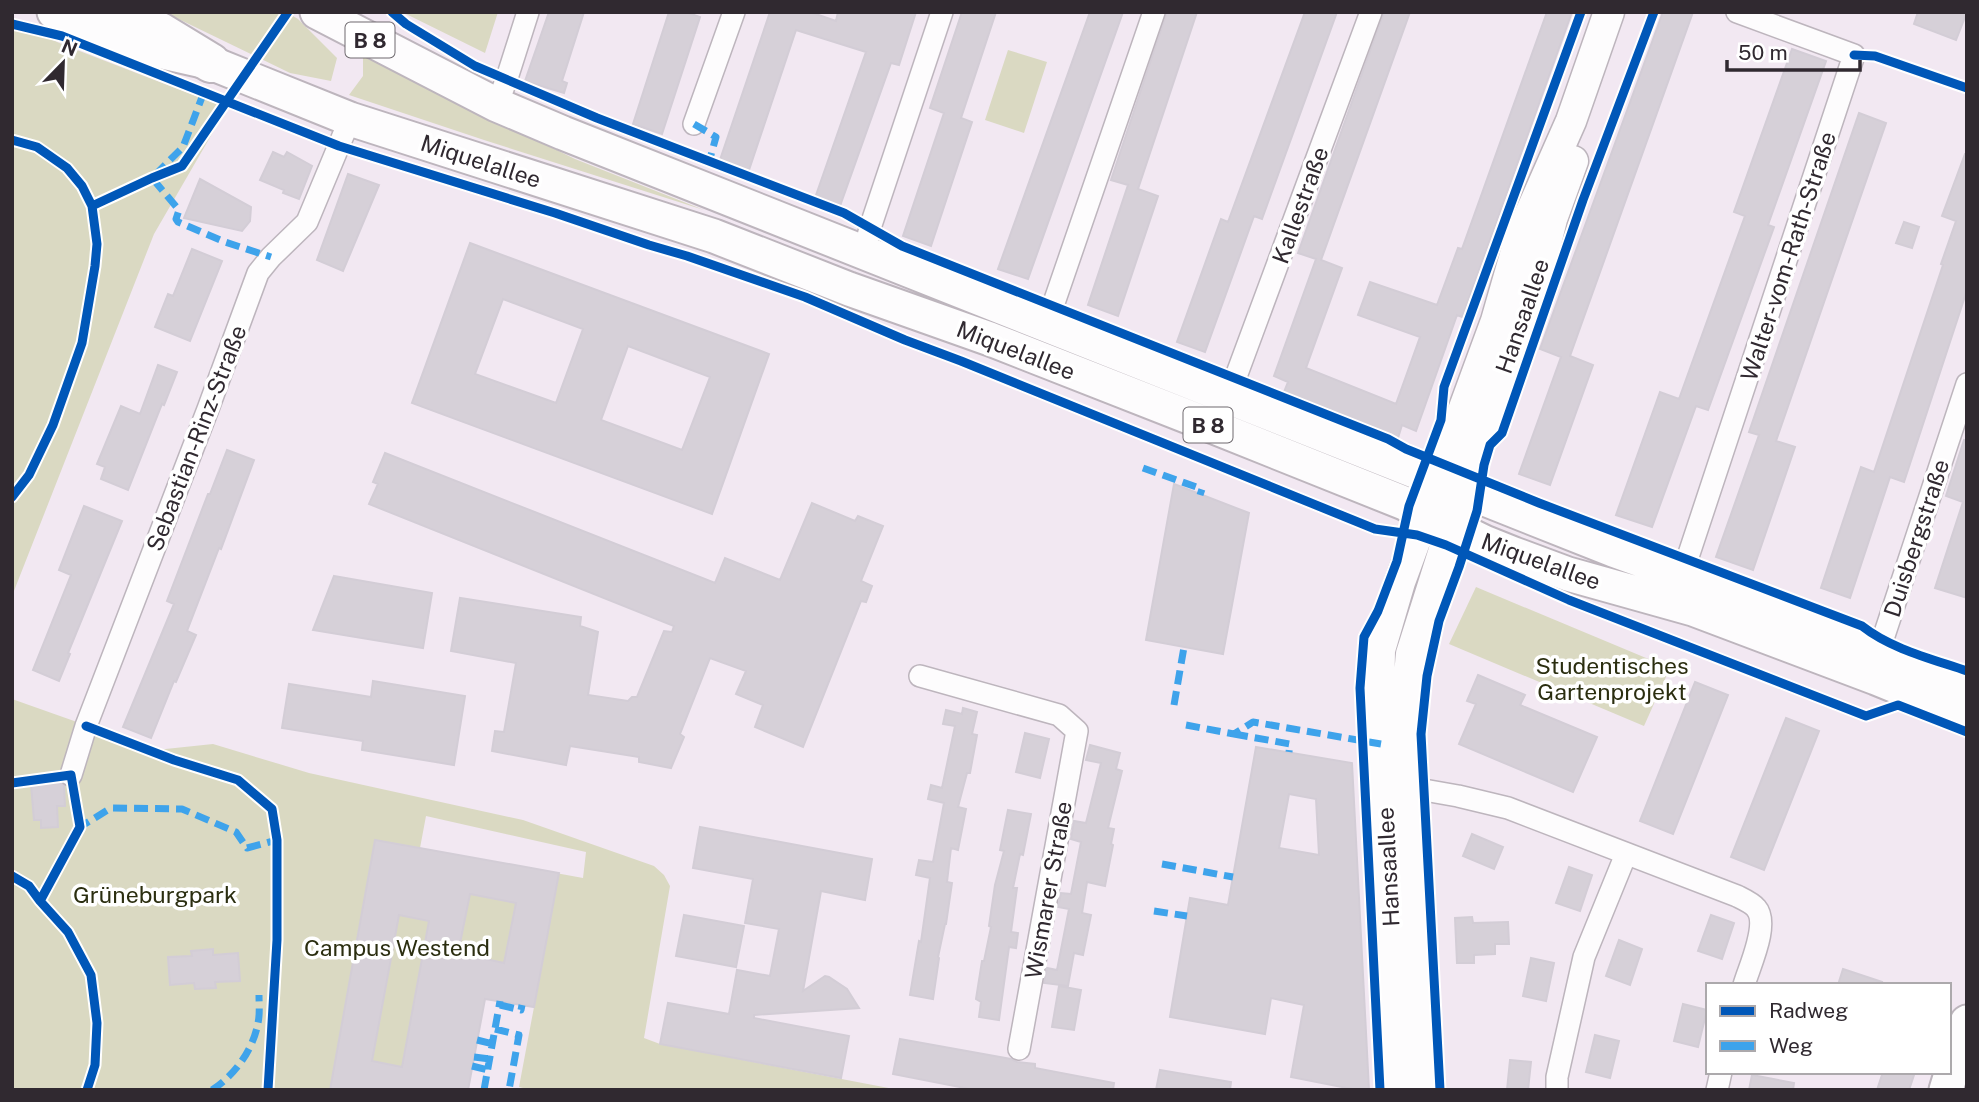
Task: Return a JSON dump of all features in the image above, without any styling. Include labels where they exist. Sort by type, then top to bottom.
[{"type":"highway","points":[[120,12],[160,32],[211,63]]},
{"type":"main road","name":"Miquelallee","points":[[54,12],[145,48],[211,63],[350,119],[714,236],[849,289],[1002,344],[1439,519],[1504,550],[1568,574],[1693,609],[1967,715]]},
{"type":"main road","name":"B 8","points":[[317,12],[497,105]]},
{"type":"main road","name":"Hansaallee","points":[[1422,1090],[1407,851],[1404,728],[1410,654],[1439,519],[1521,234],[1571,121],[1609,12]]},
{"type":"main road","name":"Hansaallee","points":[[1450,485],[1537,279],[1552,219],[1627,12]]},
{"type":"main road","name":"Miquelallee","points":[[497,105],[1046,326],[1967,687]]},
{"type":"main road","name":"Hansaallee","points":[[1400,1090],[1379,702],[1380,650],[1400,582],[1439,519]]},
{"type":"main road","points":[[1951,1074],[1967,1022]]},
{"type":"street","points":[[497,105],[528,12]]},
{"type":"street","points":[[694,124],[734,12]]},
{"type":"street","points":[[864,253],[942,12]]},
{"type":"street","points":[[1046,326],[1154,12]]},
{"type":"street","name":"Kallestraße","points":[[1228,398],[1371,12]]},
{"type":"street","name":"Walter-vom-Rath-Straße","points":[[1682,575],[1854,55],[1737,12]]},
{"type":"street","name":"Sebastian-Rinz-Straße","points":[[71,775],[86,726],[258,273],[307,222],[350,119]]},
{"type":"street","name":"Duisbergstraße","points":[[1878,654],[1967,384]]},
{"type":"street","name":"Wismarer Straße","points":[[920,676],[1059,715],[1077,731],[1019,1049]]},
{"type":"street","points":[[1407,787],[1508,808],[1737,895],[1757,908],[1762,929],[1745,983]]},
{"type":"street","points":[[1557,1090],[1557,1077],[1584,957],[1626,854]]},
{"type":"green space","points":[[164,12],[286,12],[298,19],[337,58],[331,81],[290,73]]},
{"type":"green space","points":[[402,12],[498,12],[485,53]]},
{"type":"green space","points":[[12,22],[227,108],[154,234],[12,596]]},
{"type":"green space","points":[[1008,50],[1047,62],[1024,133],[985,120]]},
{"type":"green space","points":[[363,55],[575,159],[704,210],[349,95],[363,76]]},
{"type":"green space","name":"Studentisches Gartenprojekt","points":[[1476,587],[1670,668],[1644,726],[1449,644]]},
{"type":"green space","points":[[12,699],[156,750],[213,744],[309,773],[523,820],[654,866],[664,875],[670,886],[644,1038],[660,1044],[899,1090],[531,1090],[519,1087],[534,1007],[485,999],[468,1090],[12,1090]],"holes":[[[426,816],[586,852],[583,878],[420,848]]]},
{"type":"building","points":[[549,12],[584,12],[562,81],[567,83],[564,93],[525,81]]},
{"type":"building","points":[[669,12],[686,12],[700,17],[662,134],[633,124]]},
{"type":"building","points":[[770,12],[810,12],[836,21],[838,12],[916,12],[899,65],[891,63],[840,206],[815,198],[866,52],[796,30],[749,170],[720,160]]},
{"type":"building","points":[[962,12],[996,12],[961,118],[972,122],[931,246],[903,236],[944,113],[930,108]]},
{"type":"building","points":[[1090,12],[1123,12],[1028,279],[998,269]]},
{"type":"building","points":[[1167,12],[1197,12],[1138,189],[1158,196],[1118,316],[1088,305],[1128,185],[1111,180]]},
{"type":"building","points":[[1305,12],[1337,12],[1262,219],[1254,216],[1205,352],[1177,342],[1221,219],[1228,222]]},
{"type":"building","points":[[1384,12],[1410,12],[1321,260],[1342,268],[1306,368],[1396,404],[1420,337],[1358,315],[1370,282],[1437,305],[1458,248],[1462,249],[1547,12],[1572,12],[1462,317],[1457,315],[1416,431],[1402,425],[1398,438],[1284,392],[1288,382],[1274,376],[1316,259],[1298,253]]},
{"type":"building","points":[[1663,12],[1693,12],[1570,356],[1593,365],[1550,485],[1519,474],[1561,357],[1540,349]]},
{"type":"building","points":[[1918,12],[1967,12],[1956,40],[1914,24]]},
{"type":"building","points":[[1792,49],[1826,61],[1768,225],[1774,227],[1708,410],[1696,406],[1652,527],[1616,515],[1660,392],[1679,399],[1745,216],[1734,212]]},
{"type":"building","points":[[1859,113],[1886,123],[1776,441],[1795,447],[1753,570],[1716,557],[1759,435],[1749,432]]},
{"type":"building","points":[[273,152],[284,157],[287,152],[312,166],[299,199],[260,180]]},
{"type":"building","points":[[1965,154],[1967,290],[1904,482],[1890,477],[1850,598],[1821,588],[1861,467],[1874,472],[1943,265],[1941,264],[1956,221],[1942,216]]},
{"type":"building","points":[[348,174],[379,185],[343,271],[317,260]]},
{"type":"building","points":[[200,179],[251,207],[250,221],[242,231],[184,218]]},
{"type":"building","points":[[1904,222],[1919,227],[1912,248],[1896,243]]},
{"type":"building","points":[[470,243],[769,354],[712,514],[412,403]],"holes":[[[503,299],[583,329],[556,403],[475,374]],[[628,346],[710,377],[682,450],[601,420]]]},
{"type":"building","points":[[192,249],[222,261],[190,341],[155,327],[168,294],[173,296]]},
{"type":"building","points":[[158,365],[177,372],[128,490],[101,479],[105,467],[97,464],[121,406],[140,414]]},
{"type":"building","points":[[1964,440],[1967,441],[1967,598],[1935,588],[1963,502],[1946,496]]},
{"type":"building","points":[[227,450],[254,460],[187,631],[196,635],[151,738],[123,727],[174,604],[167,601]]},
{"type":"building","points":[[385,453],[715,583],[725,558],[780,580],[812,503],[855,521],[858,516],[883,526],[861,581],[872,586],[866,602],[861,601],[803,747],[755,727],[763,705],[736,694],[746,671],[710,658],[680,734],[684,737],[671,768],[639,762],[639,757],[570,746],[566,765],[492,751],[495,731],[504,732],[516,663],[451,651],[460,598],[581,617],[580,626],[598,632],[588,695],[628,701],[637,697],[664,631],[672,632],[674,626],[369,504],[378,484],[373,482]]},
{"type":"building","points":[[1174,484],[1249,513],[1223,654],[1146,640]]},
{"type":"building","points":[[84,506],[122,521],[59,681],[33,670],[71,575],[59,570]]},
{"type":"building","points":[[334,576],[432,593],[423,648],[313,630]]},
{"type":"building","points":[[1478,675],[1525,695],[1520,705],[1597,737],[1573,792],[1459,744],[1476,704],[1467,701]]},
{"type":"building","points":[[373,681],[465,696],[454,765],[362,750],[363,741],[282,728],[289,684],[371,697]]},
{"type":"building","points":[[1695,682],[1728,695],[1673,834],[1640,821]]},
{"type":"building","points":[[963,708],[977,712],[972,734],[977,735],[970,773],[967,773],[958,807],[966,809],[958,850],[951,848],[947,882],[952,883],[933,999],[910,995],[930,878],[916,875],[919,860],[933,862],[944,803],[928,799],[931,785],[942,788],[955,726],[943,724],[946,710],[962,714]]},
{"type":"building","points":[[1786,718],[1819,731],[1764,870],[1731,857]]},
{"type":"building","points":[[1025,733],[1049,739],[1040,778],[1016,772]]},
{"type":"building","points":[[1090,745],[1120,753],[1116,769],[1122,771],[1108,828],[1114,829],[1113,845],[1105,886],[1087,882],[1082,913],[1091,915],[1083,955],[1074,953],[1068,986],[1044,983],[1047,968],[1057,970],[1069,909],[1058,907],[1061,893],[1071,894],[1081,842],[1071,839],[1074,821],[1086,823],[1101,763],[1086,760]]},
{"type":"building","points":[[1256,747],[1352,763],[1369,1090],[1291,1077],[1304,1005],[1271,998],[1265,1034],[1170,1017],[1190,898],[1228,905]],"holes":[[[1289,794],[1316,799],[1319,855],[1279,848]]]},
{"type":"building","points":[[31,785],[64,785],[65,806],[57,806],[58,827],[41,828],[41,820],[34,820]]},
{"type":"building","points":[[1008,810],[1031,814],[1013,888],[1017,888],[1011,932],[1018,933],[1016,948],[1009,947],[999,1020],[979,1017],[981,1002],[976,999],[991,927],[995,885],[1004,851],[1000,850]]},
{"type":"building","points":[[700,827],[872,859],[865,900],[821,891],[803,991],[825,976],[829,977],[847,989],[859,1008],[754,1015],[754,1018],[849,1036],[841,1078],[660,1044],[668,1003],[729,1014],[737,970],[770,976],[779,929],[745,923],[753,879],[693,868]]},
{"type":"building","points":[[1472,834],[1503,847],[1494,869],[1463,856]]},
{"type":"building","points":[[375,840],[559,873],[534,1007],[485,999],[468,1090],[330,1090]],"holes":[[[470,894],[516,903],[504,963],[458,953]],[[399,915],[429,921],[402,1067],[372,1061]]]},
{"type":"building","points":[[1569,867],[1592,875],[1580,911],[1556,903]]},
{"type":"building","points":[[684,915],[744,926],[736,967],[676,956]]},
{"type":"building","points":[[1711,915],[1734,923],[1722,959],[1698,951]]},
{"type":"building","points":[[1472,917],[1473,923],[1508,922],[1509,944],[1495,944],[1495,954],[1474,955],[1474,963],[1457,963],[1455,918]]},
{"type":"building","points":[[1619,940],[1642,949],[1630,985],[1606,976]]},
{"type":"building","points":[[213,949],[213,955],[238,953],[240,981],[215,982],[216,988],[195,989],[194,983],[170,985],[168,957],[192,956],[191,951]]},
{"type":"building","points":[[1531,958],[1554,963],[1546,1001],[1523,996]]},
{"type":"building","points":[[1843,969],[1882,982],[1882,983],[1839,983]]},
{"type":"building","points":[[1059,986],[1081,990],[1074,1030],[1052,1027]]},
{"type":"building","points":[[1683,1004],[1706,1010],[1698,1047],[1674,1041]]},
{"type":"building","points":[[1595,1035],[1619,1041],[1610,1078],[1586,1072]]},
{"type":"building","points":[[900,1039],[1035,1064],[1035,1068],[1114,1083],[1113,1090],[975,1090],[893,1074]]},
{"type":"building","points":[[1510,1060],[1531,1062],[1528,1090],[1507,1090]]},
{"type":"building","points":[[1160,1070],[1231,1082],[1230,1090],[1156,1090]]},
{"type":"building","points":[[1882,1074],[1914,1074],[1909,1090],[1877,1090]]},
{"type":"building","points":[[1752,1075],[1794,1083],[1793,1090],[1749,1090]]},
{"type":"marked path","points":[[204,92],[183,147],[152,178],[179,210],[176,219],[178,222],[225,242],[271,257]]},
{"type":"marked path","points":[[694,124],[716,137],[709,162]]},
{"type":"marked path","points":[[1143,468],[1202,489],[1200,495]]},
{"type":"marked path","points":[[1174,705],[1184,647]]},
{"type":"marked path","points":[[1186,725],[1234,734],[1253,722],[1381,744]]},
{"type":"marked path","points":[[1234,734],[1290,744],[1289,752]]},
{"type":"marked path","points":[[78,830],[111,808],[182,809],[236,832],[247,848],[277,840]]},
{"type":"marked path","points":[[1162,864],[1233,877]]},
{"type":"marked path","points":[[1154,911],[1187,916]]},
{"type":"marked path","points":[[212,1090],[235,1069],[252,1043],[258,1023],[259,995]]},
{"type":"marked path","points":[[484,1090],[500,1001]]},
{"type":"marked path","points":[[500,1005],[521,1010],[522,1005]]},
{"type":"marked path","points":[[495,1029],[519,1035],[509,1090]]},
{"type":"marked path","points":[[477,1040],[493,1044]]},
{"type":"marked path","points":[[474,1057],[490,1059]]},
{"type":"marked path","points":[[472,1066],[488,1070]]},
{"type":"cycle path","points":[[92,206],[182,166],[288,12]]},
{"type":"cycle path","points":[[392,12],[406,24],[475,66],[597,118],[844,213],[902,246],[1388,439],[1406,449],[1539,503],[1862,626],[1912,653],[1967,671]]},
{"type":"cycle path","points":[[1380,1090],[1360,688],[1364,637],[1378,611],[1397,561],[1409,506],[1441,420],[1444,387],[1581,12]]},
{"type":"cycle path","points":[[1440,1090],[1421,734],[1427,676],[1439,621],[1477,511],[1490,445],[1502,433],[1583,200],[1654,12]]},
{"type":"cycle path","points":[[12,24],[62,36],[339,146],[555,213],[805,297],[905,340],[1375,529],[1417,535],[1446,545],[1569,600],[1866,716],[1898,705],[1967,732]]},
{"type":"cycle path","points":[[1854,55],[1875,56],[1967,88]]},
{"type":"cycle path","points":[[12,140],[37,147],[67,168],[82,186],[92,206],[97,244],[82,343],[53,425],[29,475],[12,497]]},
{"type":"cycle path","points":[[86,726],[174,760],[238,780],[272,809],[277,840],[277,940],[268,1090]]},
{"type":"cycle path","points":[[12,783],[71,775],[80,827],[40,901]]},
{"type":"cycle path","points":[[12,876],[29,886],[68,932],[91,975],[97,1023],[95,1065],[87,1090]]},
{"type":"park label","name":"Grüneburgpark","points":[[155,894]]},
{"type":"park label","name":"Campus Westend","points":[[397,947]]}]
